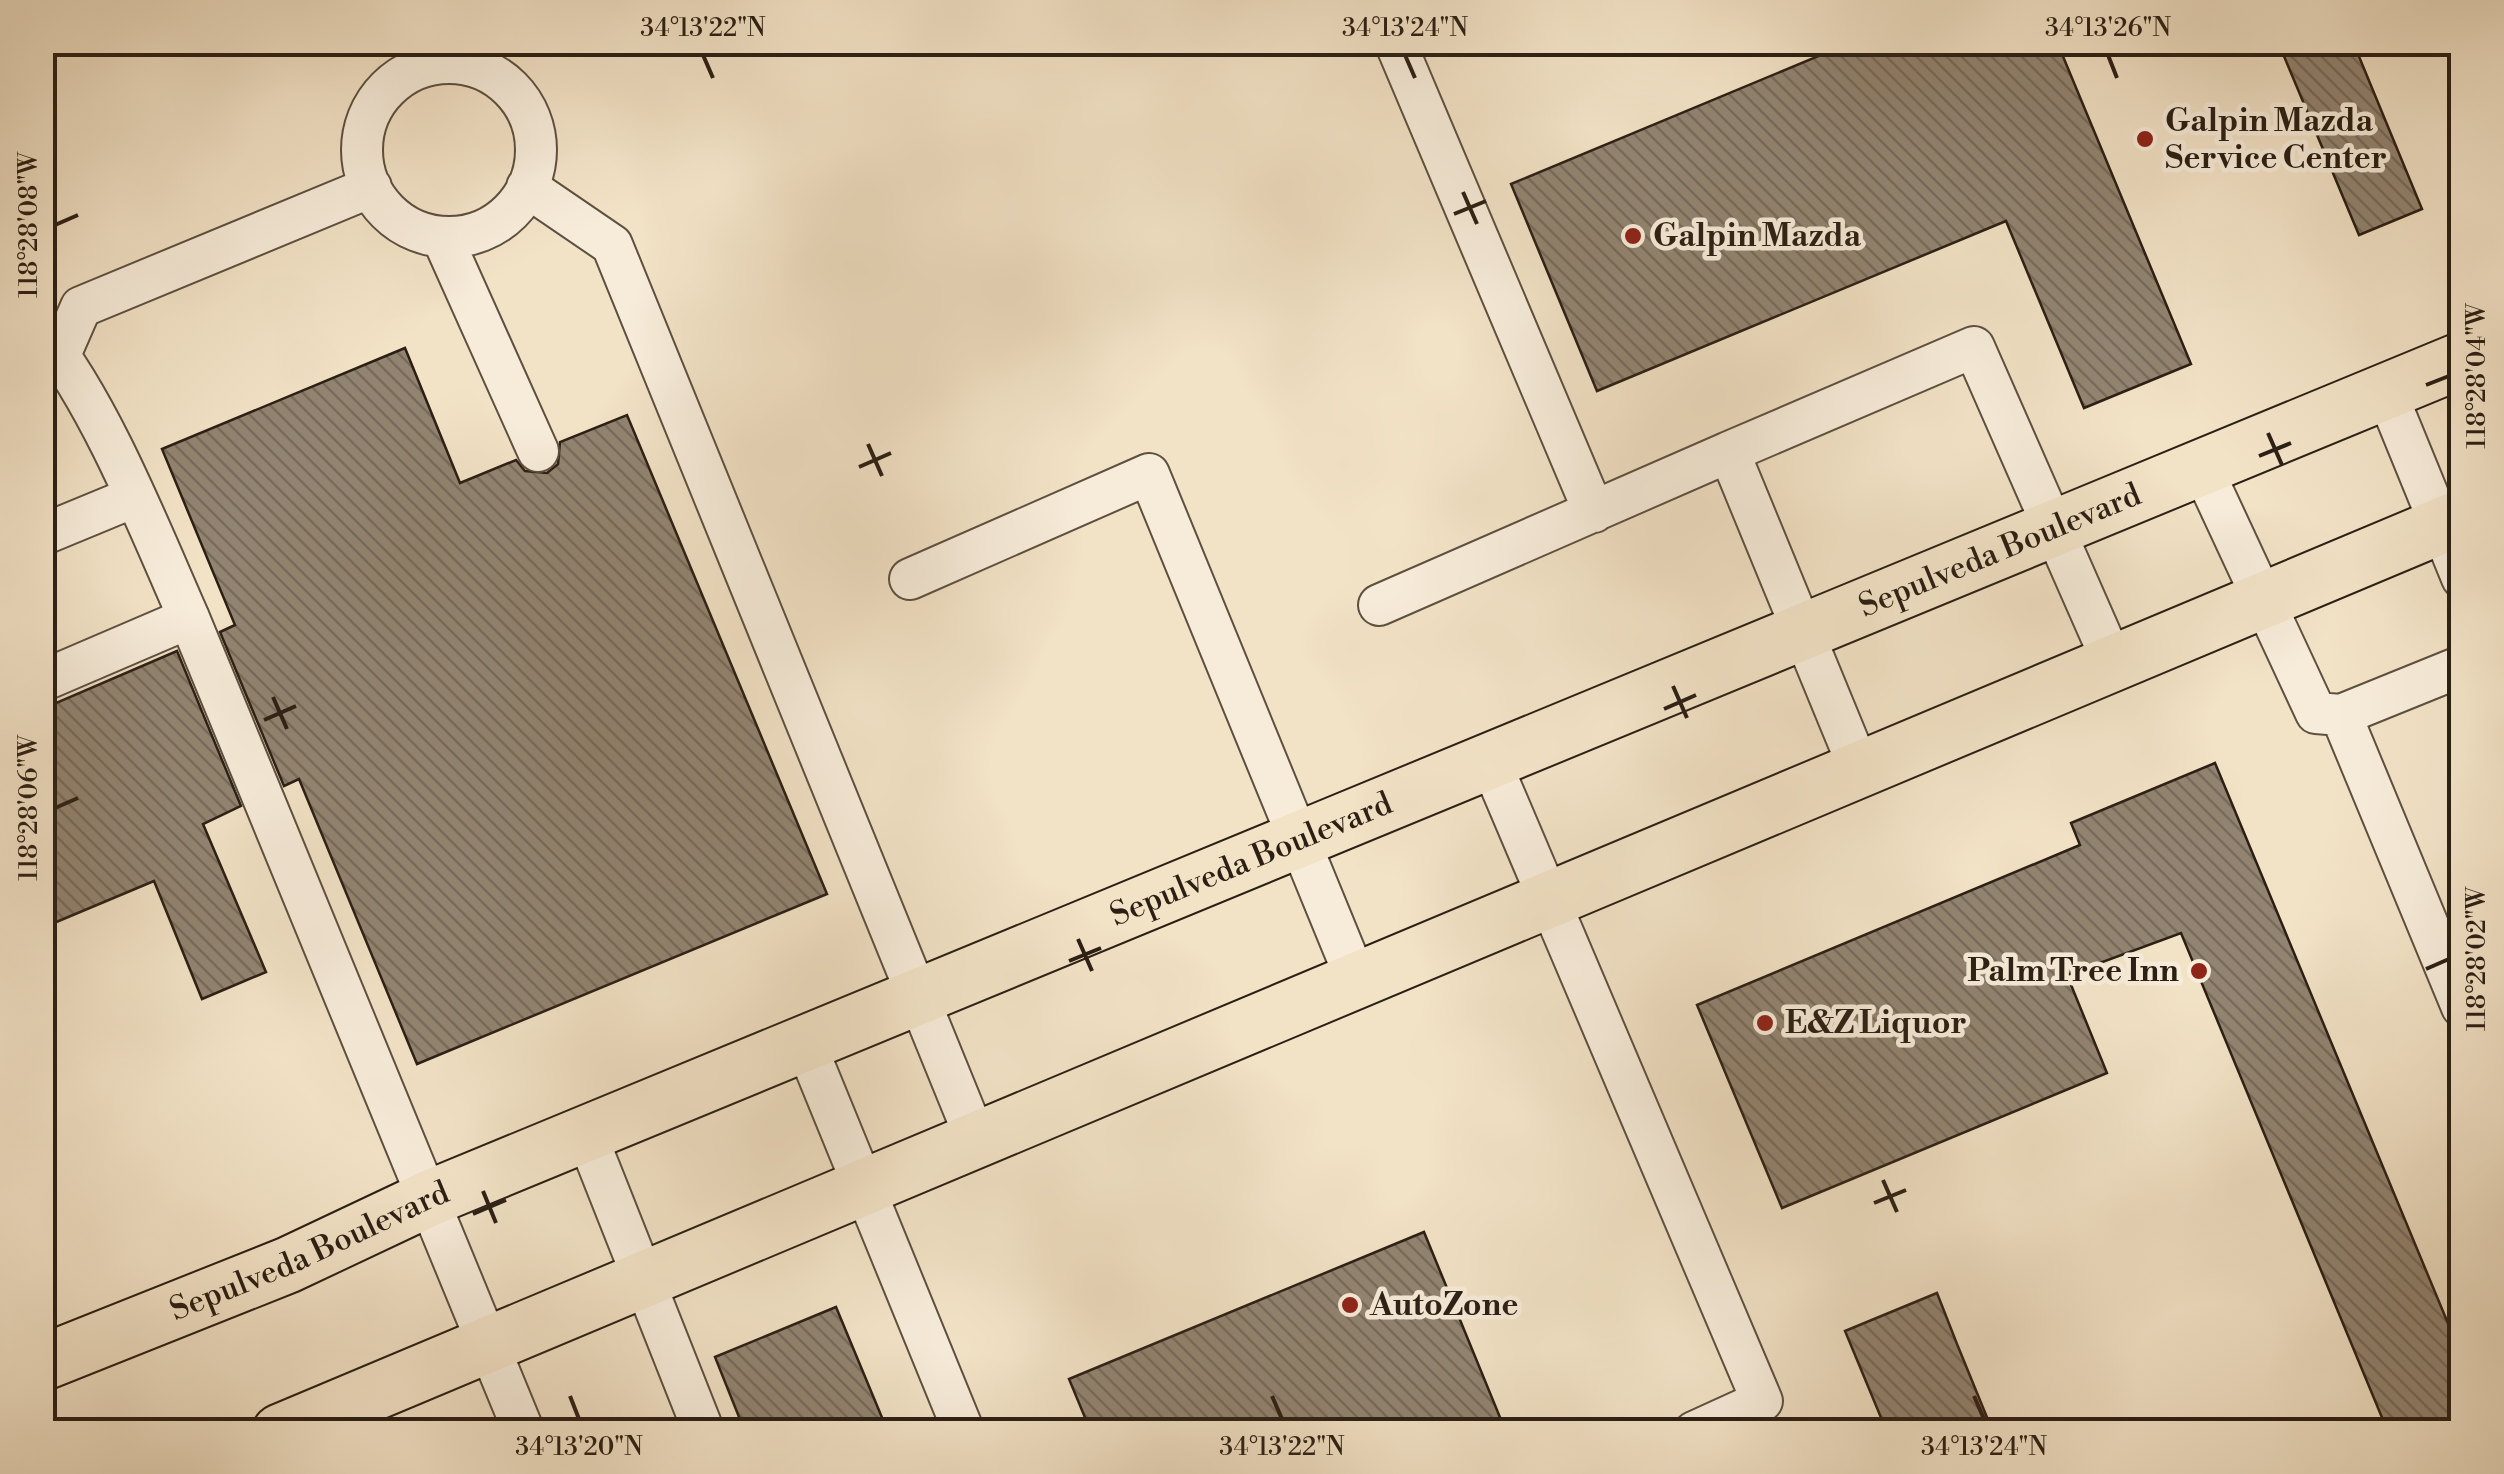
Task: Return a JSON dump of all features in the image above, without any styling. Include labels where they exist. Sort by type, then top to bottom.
[{"type":"main road","name":"Sepulveda Boulevard","points":[[42,1362],[288,1266],[430,1198],[2462,360]]},
{"type":"main road","points":[[280,1432],[2449,522]]},
{"type":"lane","points":[[1396,42],[1594,512]]},
{"type":"lane","points":[[414,56],[490,72],[512,90],[526,110],[536,144],[534,174],[500,222],[472,234],[442,237],[413,229],[388,212],[371,187],[362,161],[364,134],[373,108],[414,56]]},
{"type":"lane","points":[[371,187],[81,307],[48,350],[134,496],[189,618],[524,1432]]},
{"type":"lane","points":[[526,187],[612,245],[976,1137]]},
{"type":"lane","points":[[442,237],[538,452]]},
{"type":"lane","points":[[1379,605],[1974,347],[2113,663]]},
{"type":"lane","points":[[2386,392],[2449,522],[2462,578]]},
{"type":"lane","points":[[1729,452],[1806,631],[1859,768]]},
{"type":"lane","points":[[2202,468],[2316,713],[2341,715],[2462,666]]},
{"type":"lane","points":[[910,579],[1149,474],[1356,979]]},
{"type":"lane","points":[[42,535],[134,496]]},
{"type":"lane","points":[[42,680],[189,618]]},
{"type":"lane","points":[[2341,715],[2462,1007]]},
{"type":"lane","points":[[1490,762],[1762,1401],[1694,1432]]},
{"type":"lane","points":[[805,1043],[964,1432]]},
{"type":"lane","points":[[586,1134],[704,1432]]},
{"type":"building","points":[[1852,42],[2057,42],[2191,364],[2084,408],[2006,221],[1597,391],[1511,184]]},
{"type":"building","points":[[2278,42],[2353,42],[2422,209],[2359,235]]},
{"type":"building","points":[[405,348],[460,483],[516,460],[525,471],[547,473],[558,464],[560,442],[627,415],[827,894],[417,1064],[299,779],[284,786],[220,632],[235,625],[162,449]]},
{"type":"building","points":[[177,651],[241,806],[203,824],[266,972],[202,999],[154,881],[42,928],[42,709]]},
{"type":"building","points":[[2215,763],[2462,1357],[2462,1432],[2388,1432],[2181,933],[2067,975],[2107,1073],[1782,1208],[1697,1005],[2080,845],[2071,823]]},
{"type":"building","name":"AutoZone","points":[[1424,1232],[1506,1432],[1091,1432],[1069,1379]]},
{"type":"building","points":[[1937,1293],[1993,1432],[1887,1432],[1845,1331]]},
{"type":"building","points":[[836,1307],[888,1432],[745,1432],[715,1357]]},
{"type":"place","name":"Galpin Mazda Service Center","points":[[2145,139]]},
{"type":"place","name":"Galpin Mazda","points":[[1633,236]]},
{"type":"place","name":"Palm Tree Inn","points":[[2199,971]]},
{"type":"place","name":"E&Z Liquor","points":[[1765,1023]]},
{"type":"place","name":"AutoZone","points":[[1350,1305]]}]
